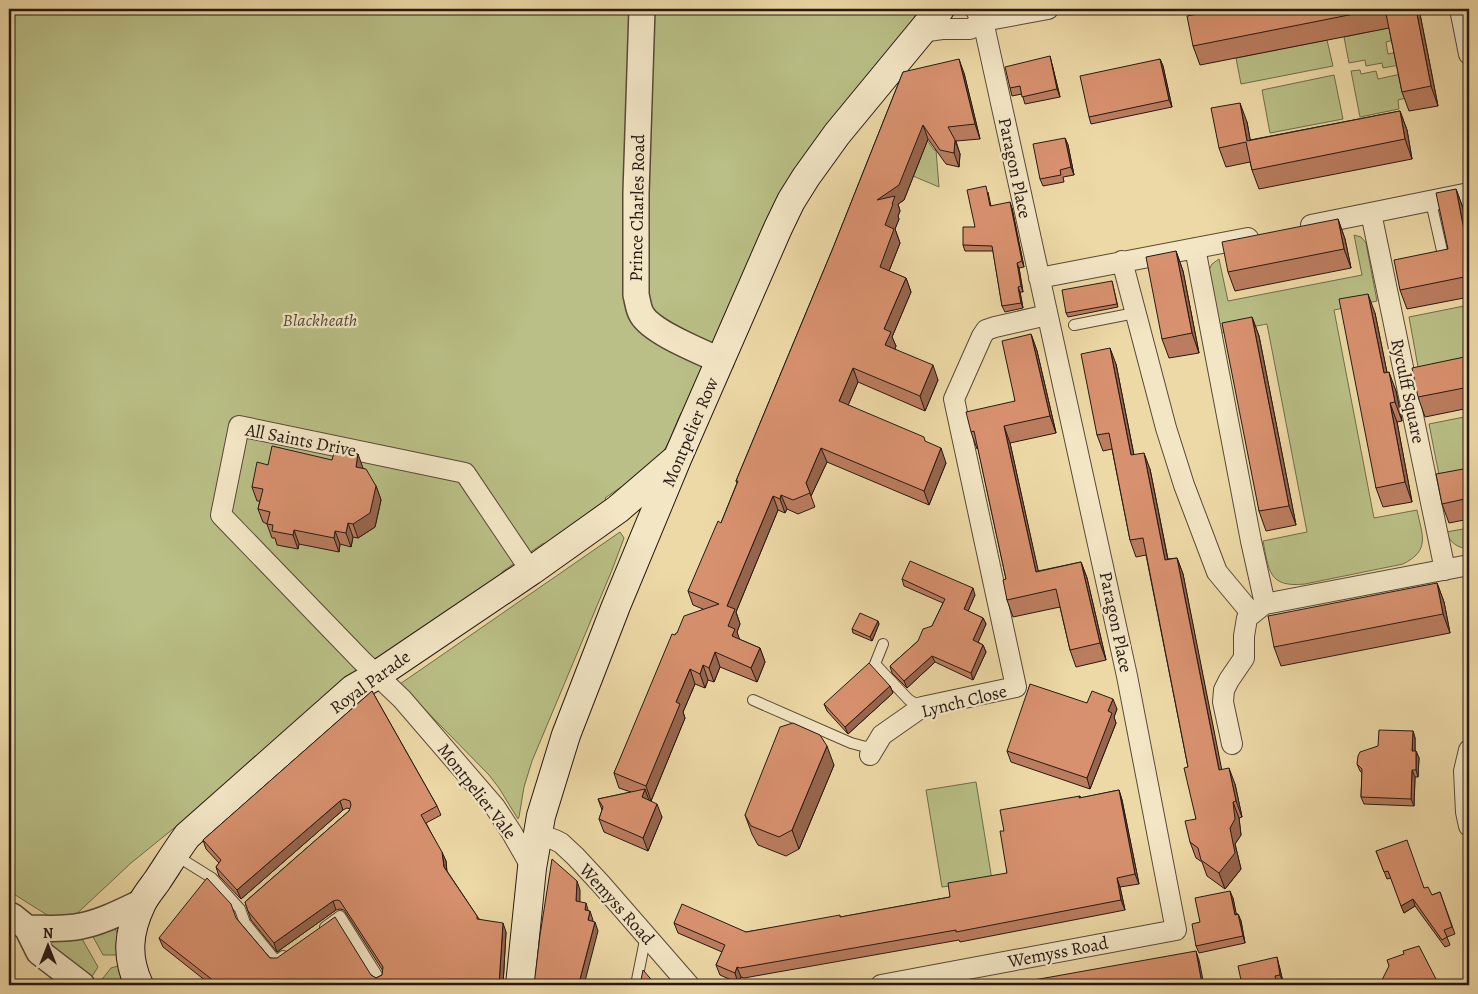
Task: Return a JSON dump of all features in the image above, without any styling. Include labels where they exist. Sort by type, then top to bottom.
[{"type":"main road","name":"Montpelier Row","points":[[532,868],[541,816],[566,735],[616,606],[677,459],[778,228],[791,201],[837,134],[940,9]]},
{"type":"main road","name":"Royal Parade","points":[[139,985],[133,972],[129,947],[136,918],[142,902],[188,836],[353,689],[377,675],[532,571],[618,509],[677,459]]},
{"type":"main road","points":[[520,985],[532,868]]},
{"type":"street","name":"Prince Charles Road","points":[[642,9],[636,202],[636,295],[642,316],[654,327],[720,361]]},
{"type":"street","points":[[921,32],[942,29],[970,29],[979,15],[1048,9]]},
{"type":"street","points":[[1460,9],[1469,54]]},
{"type":"street","name":"Paragon Place","points":[[979,15],[1125,667],[1176,930]]},
{"type":"street","points":[[1296,228],[1469,193]]},
{"type":"street","name":"Ryculff Square","points":[[1372,214],[1445,570]]},
{"type":"street","points":[[1039,278],[1267,234]]},
{"type":"street","points":[[1195,248],[1251,541],[1259,609]]},
{"type":"street","points":[[1122,261],[1166,428],[1184,485],[1217,572],[1259,609]]},
{"type":"street","name":"Lynch Close","points":[[873,750],[882,735],[922,707],[1016,688],[954,399],[986,330],[1047,315]]},
{"type":"street","name":"All Saints Drive","points":[[377,675],[221,515],[239,426],[466,474],[532,571]]},
{"type":"street","points":[[1232,744],[1223,702],[1224,690],[1244,658],[1244,636],[1247,618],[1259,609],[1469,565]]},
{"type":"street","name":"Montpelier Vale","points":[[377,675],[402,699],[495,807],[532,868]]},
{"type":"street","points":[[1469,750],[1464,771],[1466,812],[1469,826]]},
{"type":"street","name":"Wemyss Road","points":[[538,834],[555,840],[568,850],[602,884],[689,985]]},
{"type":"street","points":[[13,914],[62,929],[82,926],[114,915],[142,902]]},
{"type":"street","points":[[13,914],[40,952],[82,985]]},
{"type":"street","name":"Wemyss Road","points":[[881,985],[1176,930]]},
{"type":"lane","points":[[1431,202],[1443,255]]},
{"type":"lane","points":[[1074,326],[1135,313]]},
{"type":"lane","points":[[883,644],[876,664],[909,700],[922,707]]},
{"type":"lane","points":[[753,700],[851,743],[873,750]]},
{"type":"lane","points":[[174,854],[212,878],[244,906],[245,923],[276,961],[292,950]]},
{"type":"lane","points":[[316,933],[340,916],[380,980]]},
{"type":"lane","points":[[636,985],[646,935]]},
{"type":"green space","name":"Blackheath","points":[[9,9],[921,9],[827,127],[732,308],[668,443],[654,462],[644,472],[605,498],[606,500],[551,542],[542,544],[502,572],[500,577],[385,657],[131,863],[70,920],[55,920],[9,891]]},
{"type":"green space","points":[[1392,27],[1394,40],[1386,42],[1388,54],[1397,52],[1399,65],[1383,68],[1382,63],[1366,66],[1365,60],[1349,63],[1344,37]]},
{"type":"green space","points":[[1327,40],[1333,66],[1241,84],[1236,58]]},
{"type":"green space","points":[[1360,70],[1361,74],[1376,71],[1378,79],[1401,74],[1406,98],[1398,100],[1399,109],[1360,117],[1351,71]]},
{"type":"green space","points":[[1334,75],[1343,119],[1270,133],[1262,90]]},
{"type":"green space","points":[[915,123],[934,150],[936,150],[939,187],[906,173]]},
{"type":"green space","points":[[1354,235],[1361,237],[1366,243],[1377,301],[1334,310],[1374,518],[1417,510],[1422,534],[1421,547],[1412,559],[1403,564],[1305,584],[1284,583],[1272,575],[1263,541],[1307,532],[1267,324],[1221,333],[1209,270],[1212,264],[1219,259],[1228,301],[1362,275]]},
{"type":"green space","points":[[1469,305],[1469,368],[1420,378],[1409,317]]},
{"type":"green space","points":[[1469,416],[1469,480],[1441,485],[1429,424]]},
{"type":"green space","points":[[1469,528],[1469,549],[1455,544],[1446,532]]},
{"type":"green space","points":[[620,532],[624,538],[612,570],[532,761],[524,787],[518,819],[489,775],[400,684]]},
{"type":"green space","points":[[976,782],[992,880],[942,887],[926,790]]},
{"type":"green space","points":[[113,927],[118,936],[117,955],[103,955],[91,933]]},
{"type":"green space","points":[[81,937],[98,967],[91,978],[50,945],[55,940],[69,941]]},
{"type":"green space","points":[[118,966],[125,985],[101,985],[99,983],[111,968]]},
{"type":"building","points":[[1224,9],[1379,9],[1193,46],[1187,16]]},
{"type":"building","points":[[1385,9],[1416,9],[1431,86],[1402,92]]},
{"type":"building","points":[[1050,56],[1057,89],[1022,97],[1020,86],[1010,88],[1005,67]]},
{"type":"building","points":[[959,59],[975,124],[948,127],[955,140],[954,153],[940,150],[923,125],[899,185],[877,200],[895,196],[885,225],[894,229],[880,267],[906,278],[884,329],[891,332],[885,345],[933,365],[920,396],[853,368],[839,401],[924,437],[925,441],[941,448],[924,491],[821,448],[806,483],[810,493],[793,500],[781,495],[780,499],[773,496],[727,606],[735,609],[728,626],[735,629],[732,636],[760,648],[751,668],[715,652],[709,668],[703,665],[700,674],[690,669],[676,702],[680,704],[646,786],[614,773],[672,634],[675,635],[677,633],[684,616],[719,604],[688,591],[718,521],[721,523],[738,481],[736,481],[833,248],[903,72]]},
{"type":"building","points":[[1160,59],[1169,100],[1089,117],[1080,76]]},
{"type":"building","points":[[1240,103],[1247,141],[1400,111],[1405,139],[1252,170],[1246,142],[1219,148],[1211,108]]},
{"type":"building","points":[[1065,138],[1071,167],[1060,170],[1061,175],[1040,179],[1033,144]]},
{"type":"building","points":[[986,186],[990,206],[1010,202],[1022,261],[1017,263],[1021,286],[1018,287],[1021,303],[1002,306],[992,246],[963,245],[963,227],[975,227],[967,190]]},
{"type":"building","points":[[1456,189],[1467,245],[1469,245],[1469,276],[1400,290],[1394,260],[1448,249],[1436,193]]},
{"type":"building","points":[[1338,219],[1344,249],[1228,272],[1222,242]]},
{"type":"building","points":[[1176,251],[1192,333],[1162,339],[1146,257]]},
{"type":"building","points":[[1112,281],[1117,304],[1066,313],[1062,290]]},
{"type":"building","points":[[1368,294],[1384,373],[1389,372],[1395,402],[1390,403],[1405,482],[1376,488],[1339,299]]},
{"type":"building","points":[[1252,317],[1289,506],[1259,511],[1222,323]]},
{"type":"building","points":[[1031,334],[1050,416],[1004,426],[1036,572],[1081,562],[1100,643],[1070,650],[1056,589],[1007,600],[1003,580],[1006,579],[974,431],[971,432],[966,412],[1015,401],[1002,341]]},
{"type":"building","points":[[1110,348],[1131,455],[1144,453],[1165,560],[1177,558],[1219,770],[1229,768],[1236,801],[1233,802],[1235,819],[1230,828],[1235,853],[1219,873],[1201,860],[1198,848],[1190,842],[1185,821],[1196,819],[1184,768],[1188,767],[1143,538],[1130,540],[1109,433],[1097,435],[1081,354]]},
{"type":"building","points":[[1469,356],[1469,387],[1418,397],[1412,368]]},
{"type":"building","points":[[272,446],[332,460],[335,449],[358,454],[356,467],[366,469],[376,486],[370,513],[353,524],[348,523],[346,533],[335,531],[334,538],[294,530],[293,535],[272,531],[273,525],[267,524],[270,512],[258,509],[263,489],[252,487],[257,462],[268,465]]},
{"type":"building","points":[[1469,468],[1469,498],[1442,504],[1436,474]]},
{"type":"building","points":[[910,561],[973,588],[964,609],[983,618],[973,640],[983,645],[971,673],[932,656],[904,681],[890,666],[918,641],[923,629],[932,626],[945,599],[902,579]]},
{"type":"building","points":[[1437,583],[1443,614],[1274,647],[1268,616]]},
{"type":"building","points":[[860,613],[878,621],[870,637],[852,629]]},
{"type":"building","points":[[869,663],[890,686],[845,727],[824,704]]},
{"type":"building","points":[[1030,684],[1087,703],[1092,691],[1113,699],[1108,711],[1112,713],[1087,778],[1007,751]]},
{"type":"building","points":[[372,691],[437,806],[421,815],[442,852],[444,867],[477,916],[477,919],[503,923],[499,985],[219,985],[159,938],[207,878],[231,904],[236,918],[270,958],[277,958],[335,917],[371,975],[376,978],[382,975],[383,967],[340,901],[333,901],[274,943],[248,911],[245,902],[349,811],[350,801],[344,799],[340,801],[237,890],[216,867],[221,860],[203,840]]},
{"type":"building","points":[[793,723],[820,735],[827,746],[792,830],[779,837],[751,826],[745,815],[780,727]]},
{"type":"building","points":[[1379,730],[1413,731],[1412,751],[1416,751],[1416,770],[1412,770],[1411,799],[1361,797],[1362,769],[1357,764],[1358,756],[1360,752],[1378,746]]},
{"type":"building","points":[[645,789],[642,797],[657,804],[643,838],[599,819],[603,807],[598,799]]},
{"type":"building","points":[[1119,790],[1135,874],[1117,878],[1121,900],[956,932],[956,930],[737,967],[735,973],[716,965],[725,945],[674,923],[682,904],[746,932],[950,897],[948,883],[1007,873],[1000,831],[1004,831],[1000,810]]},
{"type":"building","points":[[1407,840],[1424,888],[1428,887],[1432,895],[1440,892],[1452,927],[1444,930],[1447,937],[1442,940],[1413,899],[1401,906],[1388,871],[1384,872],[1376,851]]},
{"type":"building","points":[[552,859],[577,881],[576,901],[586,903],[585,910],[590,911],[588,920],[595,922],[579,983],[586,985],[534,985]]},
{"type":"building","points":[[1230,891],[1235,915],[1238,914],[1243,936],[1196,946],[1192,924],[1200,922],[1195,898]]},
{"type":"building","points":[[1419,946],[1437,981],[1430,985],[1384,985],[1382,980],[1389,966],[1387,960],[1404,954],[1403,951]]},
{"type":"building","points":[[1196,951],[1202,984],[1197,985],[1006,985]]},
{"type":"building","points":[[1277,957],[1280,975],[1275,976],[1277,985],[1242,985],[1238,966]]},
{"type":"building","points":[[643,970],[656,985],[640,985]]},
{"type":"building","points":[[9,978],[17,985],[9,985]]}]
